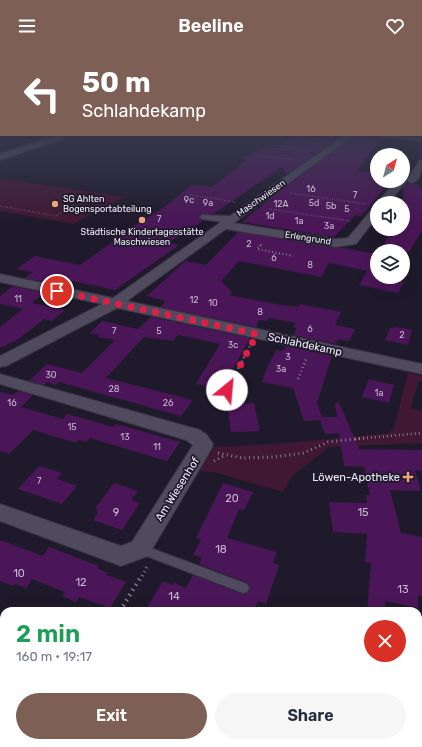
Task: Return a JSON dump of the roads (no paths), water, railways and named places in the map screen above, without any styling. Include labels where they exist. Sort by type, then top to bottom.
[{"type":"street","name":"Maschwiesen","points":[[0,362],[114,303],[318,157]]},
{"type":"street","points":[[410,181],[422,164]]},
{"type":"street","points":[[388,196],[395,188]]},
{"type":"street","name":"Erlengrund","points":[[227,222],[336,243],[345,243],[352,241],[370,210]]},
{"type":"street","name":"Maschwiesen","points":[[206,217],[227,222]]},
{"type":"street","name":"Schlahdekamp","points":[[0,278],[422,369]]},
{"type":"street","name":"Am Wiesenhof","points":[[0,379],[193,435],[200,440],[203,444],[202,448],[147,551]]},
{"type":"street","points":[[0,512],[120,556],[147,551]]},
{"type":"lane","points":[[147,551],[243,588]]},
{"type":"place","name":"SG Ahlten Bogensportabteilung","points":[[55,204]]},
{"type":"place","name":"Städtische Kindertagesstätte Maschwiesen","points":[[142,220]]},
{"type":"place","name":"Löwen-Apotheke","points":[[408,477]]}]
